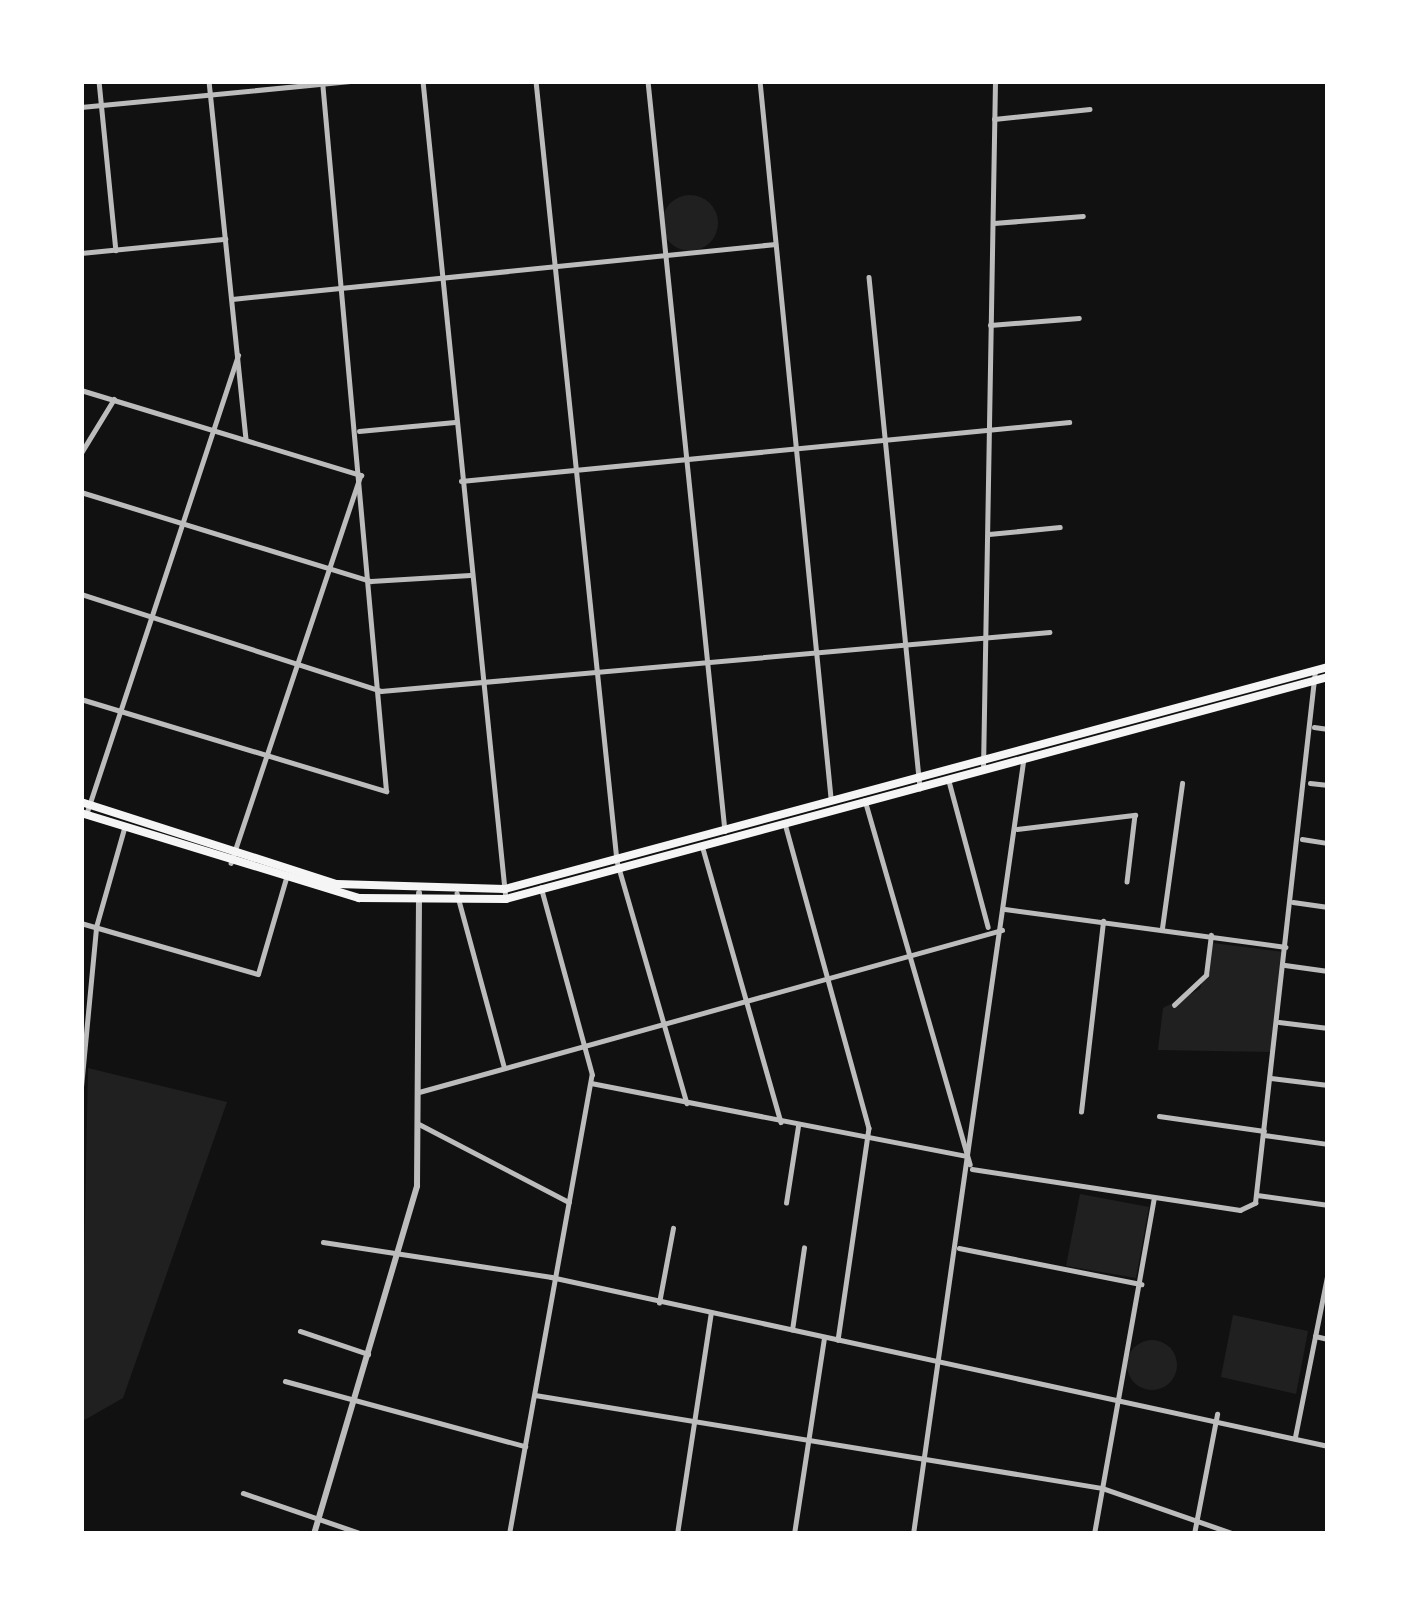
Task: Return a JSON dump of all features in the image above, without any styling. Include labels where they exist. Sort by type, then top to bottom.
[{"type":"main road","points":[[84,809],[287,875],[418,898],[505,894],[1321,676],[1328,667]]},
{"type":"street","points":[[99,81],[116,250]]},
{"type":"street","points":[[209,81],[246,438]]},
{"type":"street","points":[[81,107],[350,81]]},
{"type":"street","points":[[423,81],[505,894]]},
{"type":"street","points":[[536,81],[572,469],[620,866],[687,1103]]},
{"type":"street","points":[[648,81],[704,661],[728,837]]},
{"type":"street","points":[[760,81],[833,807]]},
{"type":"street","points":[[982,765],[995,81]]},
{"type":"street","points":[[81,699],[266,759],[386,791],[359,431],[322,82]]},
{"type":"street","points":[[994,118],[1089,109]]},
{"type":"street","points":[[994,223],[1083,216]]},
{"type":"street","points":[[81,254],[225,238]]},
{"type":"street","points":[[232,299],[775,244]]},
{"type":"street","points":[[869,278],[918,783]]},
{"type":"street","points":[[990,325],[1079,318]]},
{"type":"street","points":[[84,809],[124,713],[238,356]]},
{"type":"street","points":[[81,390],[361,475]]},
{"type":"street","points":[[81,453],[114,399]]},
{"type":"street","points":[[359,431],[455,422]]},
{"type":"street","points":[[461,481],[1070,422]]},
{"type":"street","points":[[232,858],[361,475]]},
{"type":"street","points":[[81,492],[370,581],[470,575]]},
{"type":"street","points":[[989,534],[1060,526]]},
{"type":"street","points":[[81,594],[381,692],[986,634],[1049,632]]},
{"type":"street","points":[[1258,1196],[1321,676]]},
{"type":"street","points":[[1314,727],[1328,729]]},
{"type":"street","points":[[913,1534],[972,1169],[1017,830],[1022,754]]},
{"type":"street","points":[[946,775],[989,929]]},
{"type":"street","points":[[1308,782],[1328,785]]},
{"type":"street","points":[[1162,928],[1182,783]]},
{"type":"street","points":[[864,798],[972,1169]]},
{"type":"street","points":[[1017,830],[1135,815],[1127,882]]},
{"type":"street","points":[[784,821],[869,1128],[838,1340]]},
{"type":"street","points":[[81,1087],[96,927],[127,823]]},
{"type":"street","points":[[1302,839],[1328,843]]},
{"type":"street","points":[[702,844],[781,1122]]},
{"type":"street","points":[[81,923],[259,974],[287,875]]},
{"type":"street","points":[[509,1534],[591,1083],[586,1046],[541,887]]},
{"type":"street","points":[[314,1534],[417,1186],[418,898]]},
{"type":"street","points":[[458,898],[505,1069]]},
{"type":"street","points":[[1293,902],[1328,907]]},
{"type":"street","points":[[1005,908],[1287,947]]},
{"type":"street","points":[[1081,1112],[1103,921]]},
{"type":"street","points":[[418,1092],[989,929],[1002,930]]},
{"type":"street","points":[[1174,1006],[1206,975],[1211,935]]},
{"type":"street","points":[[1285,965],[1328,970]]},
{"type":"street","points":[[1279,1022],[1328,1028]]},
{"type":"street","points":[[1271,1078],[1328,1085]]},
{"type":"street","points":[[591,1083],[967,1156]]},
{"type":"street","points":[[1159,1116],[1328,1144]]},
{"type":"street","points":[[417,1123],[568,1202]]},
{"type":"street","points":[[786,1203],[799,1125]]},
{"type":"street","points":[[972,1169],[1240,1210],[1258,1196],[1328,1205]]},
{"type":"street","points":[[1094,1534],[1154,1198]]},
{"type":"street","points":[[659,1303],[673,1228]]},
{"type":"street","points":[[323,1242],[556,1281],[941,1357],[1217,1414],[1328,1446]]},
{"type":"street","points":[[791,1330],[804,1248]]},
{"type":"street","points":[[959,1248],[1141,1285]]},
{"type":"street","points":[[1295,1436],[1328,1272]]},
{"type":"street","points":[[677,1534],[711,1313]]},
{"type":"street","points":[[300,1331],[368,1354]]},
{"type":"street","points":[[1315,1336],[1328,1339]]},
{"type":"street","points":[[794,1534],[824,1337]]},
{"type":"street","points":[[286,1381],[525,1446]]},
{"type":"street","points":[[536,1395],[1102,1488],[1235,1534]]},
{"type":"street","points":[[1194,1534],[1217,1414]]},
{"type":"street","points":[[243,1493],[363,1534]]},
{"type":"shaded area","points":[[690,195],[710,203],[718,223],[710,243],[690,251],[670,243],[662,223],[670,203]]},
{"type":"shaded area","points":[[1213,943],[1283,952],[1271,1052],[1158,1050],[1163,1008],[1200,989]]},
{"type":"shaded area","points":[[88,1068],[227,1102],[123,1398],[81,1422]]},
{"type":"shaded area","points":[[1080,1194],[1149,1207],[1136,1278],[1066,1266]]},
{"type":"shaded area","points":[[1233,1315],[1308,1331],[1296,1394],[1221,1377]]},
{"type":"shaded area","points":[[1152,1340],[1170,1347],[1177,1365],[1170,1383],[1152,1390],[1134,1383],[1127,1365],[1134,1347]]}]
